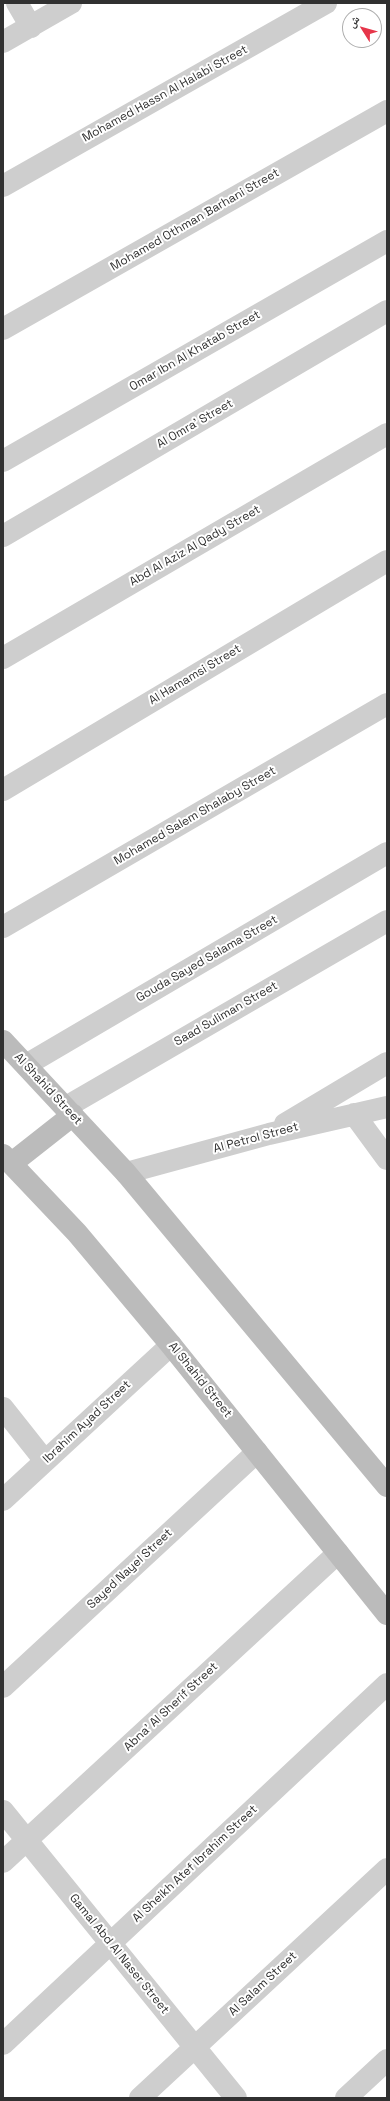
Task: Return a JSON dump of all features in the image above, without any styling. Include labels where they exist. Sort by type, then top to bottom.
[{"type":"street","points":[[17,3],[31,27]]},
{"type":"street","points":[[3,42],[71,3]]},
{"type":"street","name":"Mohamed Hassn Al Halabi Street","points":[[3,186],[326,3]]},
{"type":"street","name":"Mohamed Othman Barhani Street","points":[[3,329],[387,112]]},
{"type":"street","name":"Omar Ibn Al Khatab Street","points":[[3,461],[387,241]]},
{"type":"street","name":"Al Omra' Street","points":[[3,536],[387,311]]},
{"type":"street","name":"Abd Al Aziz Al Qady Street","points":[[3,658],[387,434]]},
{"type":"street","name":"Al Hamamsi Street","points":[[3,790],[387,561]]},
{"type":"street","name":"Mohamed Salem Shalaby Street","points":[[3,927],[387,704]]},
{"type":"street","name":"Gouda Sayed Salama Street","points":[[26,1065],[387,853]]},
{"type":"street","name":"Saad Suliman Street","points":[[69,1111],[387,921]]},
{"type":"street","name":"Al Shahid Street","points":[[3,1040],[126,1173],[387,1486]]},
{"type":"street","points":[[269,1134],[387,1063]]},
{"type":"street","name":"Al Petrol Street","points":[[126,1173],[269,1134],[387,1107]]},
{"type":"street","points":[[8,1159],[69,1111]]},
{"type":"street","points":[[354,1114],[387,1159]]},
{"type":"street","name":"Al Shahid Street","points":[[8,1159],[77,1233],[171,1344],[387,1614]]},
{"type":"street","name":"Ibrahim Ayad Street","points":[[3,1500],[171,1344]]},
{"type":"street","points":[[3,1408],[46,1461]]},
{"type":"street","name":"Sayed Nayel Street","points":[[3,1687],[258,1452]]},
{"type":"street","name":"Abna' Al Sherif Street","points":[[3,1862],[338,1553]]},
{"type":"street","name":"Al Sheikh Atef Ibrahim Street","points":[[3,2044],[387,1684]]},
{"type":"street","name":"Gamal Abd Al Naser Street","points":[[3,1811],[236,2098]]},
{"type":"street","name":"Al Salam Street","points":[[140,2098],[387,1869]]},
{"type":"street","points":[[346,2098],[387,2060]]}]
